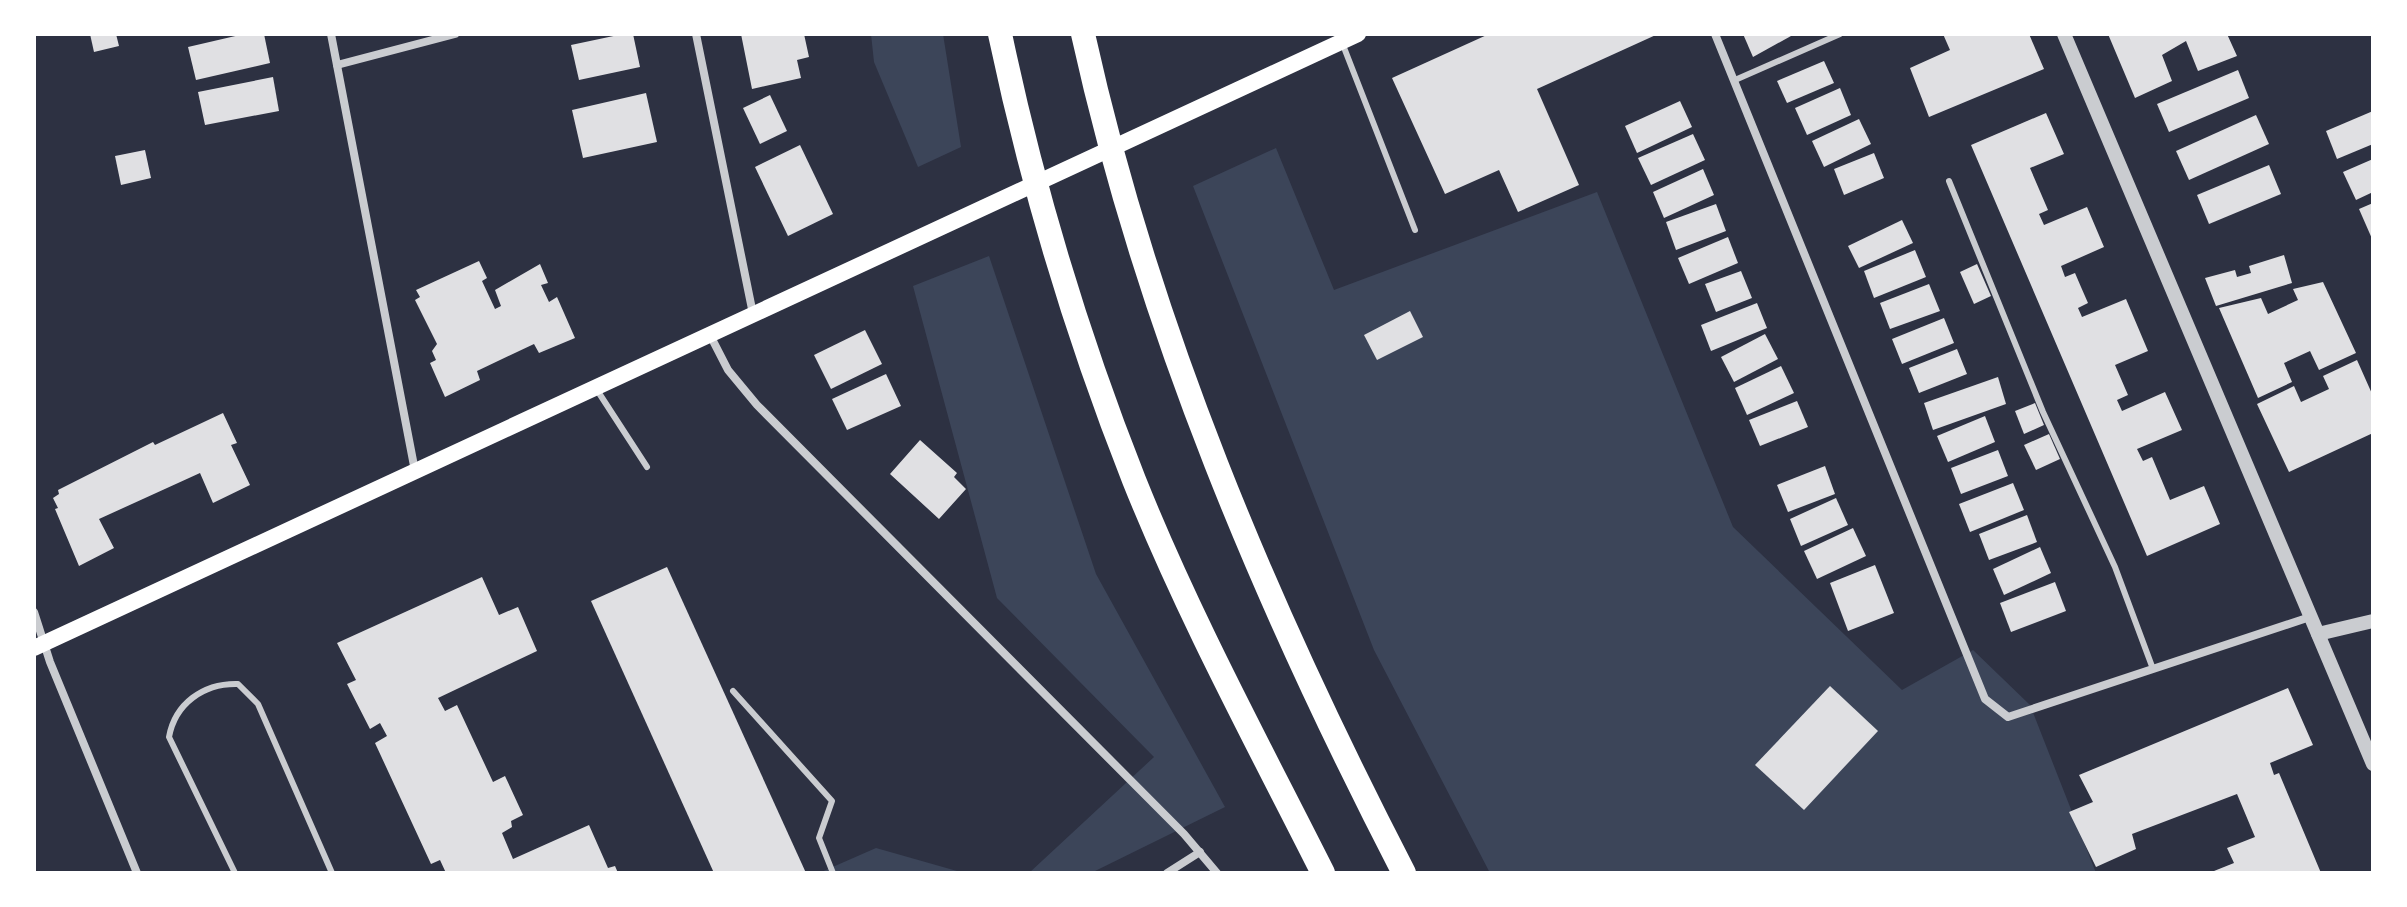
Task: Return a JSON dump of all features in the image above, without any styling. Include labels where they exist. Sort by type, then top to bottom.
[{"type":"highway","points":[[1000,34],[1041,203],[1071,303],[1135,481],[1178,579],[1323,873]]},
{"type":"highway","points":[[1083,34],[1145,267],[1212,455],[1295,648],[1404,873]]},
{"type":"main road","points":[[39,646],[1179,117],[1340,38],[1358,34]]},
{"type":"street","points":[[331,34],[415,471]]},
{"type":"street","points":[[337,65],[455,34]]},
{"type":"street","points":[[696,34],[753,314]]},
{"type":"street","points":[[1715,34],[1985,699],[2008,717],[2310,617]]},
{"type":"street","points":[[2064,34],[2373,764]]},
{"type":"street","points":[[710,334],[728,370],[757,405],[1200,852],[1217,873]]},
{"type":"street","points":[[34,612],[39,646],[137,873]]},
{"type":"street","points":[[2318,634],[2373,621]]},
{"type":"street","points":[[1167,873],[1200,852]]},
{"type":"lane","points":[[1735,80],[1840,34]]},
{"type":"lane","points":[[1340,38],[1415,230]]},
{"type":"lane","points":[[1949,181],[2043,412],[2115,567],[2153,669]]},
{"type":"lane","points":[[595,387],[647,467]]},
{"type":"lane","points":[[235,873],[169,737],[173,716],[186,702],[217,684],[238,684],[258,704],[332,873]]},
{"type":"lane","points":[[733,691],[832,801],[819,838],[833,873]]},
{"type":"shaded area","points":[[871,34],[943,34],[961,147],[918,167],[874,62]]},
{"type":"shaded area","points":[[1276,148],[1334,290],[1597,192],[1733,527],[1902,690],[1973,650],[2030,705],[2096,873],[1490,873],[1374,650],[1193,186]]},
{"type":"shaded area","points":[[989,256],[1096,574],[1225,807],[1091,873],[1029,873],[1154,757],[997,598],[913,286]]},
{"type":"shaded area","points":[[876,848],[964,873],[819,873]]},
{"type":"building","points":[[90,34],[116,34],[119,46],[94,52]]},
{"type":"building","points":[[244,34],[264,34],[270,63],[196,80],[188,47]]},
{"type":"building","points":[[633,34],[640,67],[579,80],[571,45]]},
{"type":"building","points":[[741,34],[804,34],[809,57],[797,60],[801,78],[752,89]]},
{"type":"building","points":[[1489,34],[1658,34],[1537,89],[1579,185],[1518,212],[1499,170],[1445,194],[1392,78]]},
{"type":"building","points":[[1743,34],[1790,34],[1791,36],[1753,57]]},
{"type":"building","points":[[1943,34],[2029,34],[2044,69],[1929,117],[1910,68],[1950,50]]},
{"type":"building","points":[[2108,34],[2227,34],[2237,56],[2198,71],[2186,41],[2162,55],[2172,81],[2135,98]]},
{"type":"building","points":[[1824,61],[1834,83],[1787,103],[1777,81]]},
{"type":"building","points":[[2238,70],[2249,98],[2169,132],[2157,104]]},
{"type":"building","points":[[273,77],[279,111],[205,125],[198,92]]},
{"type":"building","points":[[1840,88],[1851,115],[1807,135],[1795,108]]},
{"type":"building","points":[[646,93],[657,142],[583,158],[572,110]]},
{"type":"building","points":[[770,95],[787,131],[760,144],[743,108]]},
{"type":"building","points":[[1680,101],[1692,127],[1637,153],[1625,126]]},
{"type":"building","points":[[2373,111],[2373,144],[2337,159],[2326,131]]},
{"type":"building","points":[[2046,113],[2064,154],[2030,168],[2048,210],[2039,214],[2044,225],[2087,207],[2104,247],[2061,266],[2065,277],[2075,273],[2088,303],[2078,308],[2082,317],[2126,299],[2148,351],[2115,365],[2128,395],[2117,400],[2122,411],[2165,392],[2182,430],[2137,449],[2143,461],[2152,457],[2170,500],[2204,486],[2220,524],[2147,556],[1971,145]]},
{"type":"building","points":[[2256,115],[2269,144],[2189,180],[2176,151]]},
{"type":"building","points":[[1859,119],[1871,144],[1824,167],[1812,141]]},
{"type":"building","points":[[1693,134],[1705,160],[1651,185],[1638,158]]},
{"type":"building","points":[[800,145],[833,214],[788,236],[755,167]]},
{"type":"building","points":[[145,150],[151,178],[121,185],[115,156]]},
{"type":"building","points":[[1874,153],[1884,178],[1844,195],[1834,169]]},
{"type":"building","points":[[2373,159],[2373,192],[2356,200],[2343,172]]},
{"type":"building","points":[[2269,165],[2281,194],[2209,224],[2197,195]]},
{"type":"building","points":[[1703,169],[1714,195],[1664,218],[1653,192]]},
{"type":"building","points":[[2373,203],[2373,241],[2359,209]]},
{"type":"building","points":[[1716,204],[1726,231],[1676,250],[1666,222]]},
{"type":"building","points":[[1902,220],[1913,243],[1859,268],[1848,246]]},
{"type":"building","points":[[1728,237],[1738,263],[1689,284],[1678,258]]},
{"type":"building","points":[[1915,250],[1926,277],[1874,298],[1864,271]]},
{"type":"building","points":[[2284,255],[2292,283],[2216,306],[2205,278],[2235,270],[2237,277],[2251,273],[2249,266]]},
{"type":"building","points":[[479,261],[487,278],[482,281],[495,309],[501,306],[495,290],[540,264],[548,283],[541,285],[549,302],[557,297],[575,338],[539,353],[534,344],[477,371],[480,380],[445,397],[430,363],[436,360],[432,351],[437,344],[415,300],[420,297],[416,290]]},
{"type":"building","points":[[1977,264],[1991,296],[1974,304],[1960,272]]},
{"type":"building","points":[[1741,271],[1752,298],[1716,312],[1705,284]]},
{"type":"building","points":[[2323,282],[2356,353],[2319,370],[2310,351],[2284,363],[2292,382],[2258,398],[2219,308],[2261,298],[2268,314],[2298,300],[2293,289]]},
{"type":"building","points":[[1929,284],[1940,311],[1890,329],[1880,303]]},
{"type":"building","points":[[1757,303],[1767,328],[1711,351],[1701,325]]},
{"type":"building","points":[[1410,311],[1423,337],[1377,360],[1364,335]]},
{"type":"building","points":[[1944,318],[1954,343],[1902,364],[1892,339]]},
{"type":"building","points":[[865,330],[882,364],[831,389],[814,355]]},
{"type":"building","points":[[1765,334],[1778,359],[1734,382],[1721,357]]},
{"type":"building","points":[[1957,349],[1967,374],[1919,393],[1909,368]]},
{"type":"building","points":[[2357,360],[2373,396],[2373,433],[2289,472],[2257,404],[2294,386],[2301,402],[2329,389],[2323,376]]},
{"type":"building","points":[[1781,366],[1794,393],[1747,415],[1735,388]]},
{"type":"building","points":[[886,374],[901,406],[847,430],[832,399]]},
{"type":"building","points":[[1998,377],[2006,404],[1933,430],[1924,403]]},
{"type":"building","points":[[1797,401],[1808,427],[1760,446],[1749,420]]},
{"type":"building","points":[[2035,403],[2044,425],[2024,434],[2015,411]]},
{"type":"building","points":[[223,413],[237,443],[231,445],[250,485],[213,503],[200,473],[99,519],[114,548],[79,566],[55,509],[58,508],[53,498],[59,494],[58,490],[153,442],[155,445]]},
{"type":"building","points":[[1985,416],[1995,442],[1948,462],[1937,436]]},
{"type":"building","points":[[2049,434],[2060,459],[2036,470],[2024,445]]},
{"type":"building","points":[[920,440],[957,473],[954,477],[966,489],[939,519],[890,474]]},
{"type":"building","points":[[1998,450],[2008,476],[1961,494],[1951,468]]},
{"type":"building","points":[[1825,466],[1835,494],[1788,512],[1777,485]]},
{"type":"building","points":[[2013,483],[2024,510],[1970,532],[1959,504]]},
{"type":"building","points":[[1836,498],[1848,525],[1801,546],[1790,519]]},
{"type":"building","points":[[2027,515],[2037,542],[1989,560],[1979,534]]},
{"type":"building","points":[[1853,528],[1866,556],[1817,579],[1804,551]]},
{"type":"building","points":[[2040,547],[2051,573],[2004,595],[1993,569]]},
{"type":"building","points":[[1875,565],[1894,613],[1848,631],[1830,583]]},
{"type":"building","points":[[667,567],[806,873],[714,873],[591,601]]},
{"type":"building","points":[[482,577],[499,615],[518,607],[537,651],[438,698],[445,711],[457,705],[493,782],[505,776],[523,815],[511,821],[512,827],[502,833],[513,859],[589,825],[608,868],[615,866],[618,873],[446,873],[440,860],[431,864],[375,743],[387,736],[380,723],[370,729],[347,684],[356,680],[337,643]]},
{"type":"building","points":[[2055,582],[2066,611],[2011,632],[2000,603]]},
{"type":"building","points":[[1830,686],[1878,731],[1804,810],[1755,765]]},
{"type":"building","points":[[2288,688],[2313,745],[2270,763],[2274,775],[2279,773],[2321,873],[2209,873],[2234,863],[2227,848],[2255,837],[2237,794],[2132,834],[2136,849],[2096,867],[2069,812],[2093,802],[2079,775]]}]
